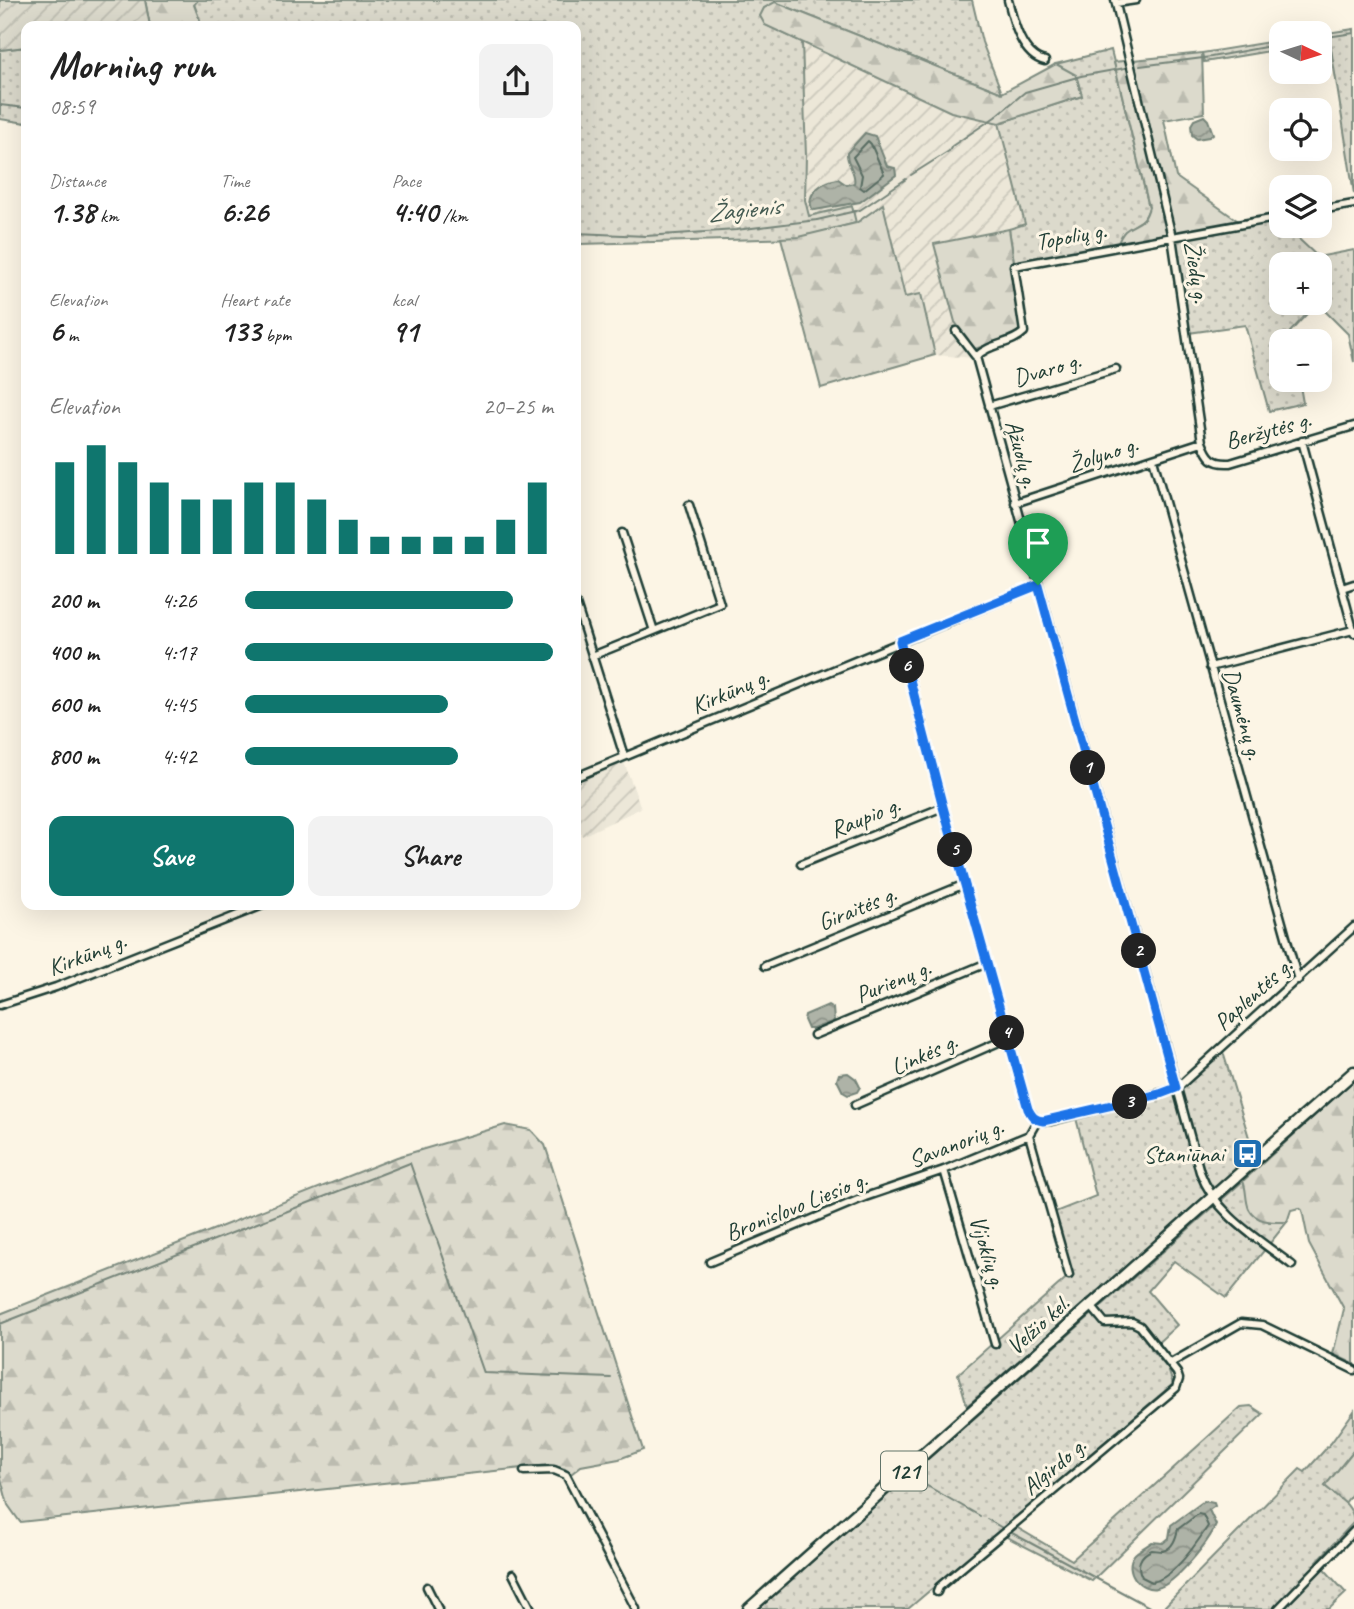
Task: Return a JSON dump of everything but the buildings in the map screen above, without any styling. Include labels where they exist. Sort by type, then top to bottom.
[{"type":"main road","name":"Velžio kel.","points":[[749,1609],[1354,1072]]},
{"type":"street","points":[[1008,0],[1019,36],[1035,57],[1045,61]]},
{"type":"street","points":[[1115,2],[1136,0]]},
{"type":"street","name":"Žiedų g.","points":[[1115,2],[1172,237],[1202,442]]},
{"type":"street","points":[[1332,208],[1354,204]]},
{"type":"street","points":[[1172,237],[1269,219]]},
{"type":"street","name":"Topolių g.","points":[[976,357],[982,350],[1019,337],[1024,332],[1014,266],[1172,237]]},
{"type":"street","name":"Ąžuolų g.","points":[[956,331],[976,357],[1200,1172],[1213,1197],[1226,1214],[1292,1265]]},
{"type":"street","name":"Dvaro g.","points":[[989,406],[1116,369]]},
{"type":"street","name":"Beržytės g.","points":[[1202,442],[1209,458],[1225,463],[1354,426]]},
{"type":"street","points":[[1210,667],[1354,631],[1302,441]]},
{"type":"street","name":"Žolyno g.","points":[[1015,503],[1202,442]]},
{"type":"street","name":"Daumėnų g.","points":[[1153,459],[1298,980]]},
{"type":"street","points":[[592,656],[720,604],[689,505]]},
{"type":"street","points":[[622,533],[654,631]]},
{"type":"street","points":[[1342,588],[1354,584]]},
{"type":"street","name":"Kirkūnų g.","points":[[581,775],[1038,585]]},
{"type":"street","points":[[581,620],[624,756]]},
{"type":"street","points":[[900,641],[943,807],[1028,1109],[1037,1121]]},
{"type":"street","name":"Raupio g.","points":[[802,864],[943,807]]},
{"type":"street","name":"Giraitės g.","points":[[765,966],[965,884]]},
{"type":"street","name":"Kirkūnų g.","points":[[0,1005],[68,982],[251,910]]},
{"type":"street","name":"Paplentės g.","points":[[1176,1088],[1354,928]]},
{"type":"street","name":"Purienų g.","points":[[814,1035],[987,963]]},
{"type":"street","name":"Linkės g.","points":[[855,1105],[1008,1038]]},
{"type":"street","points":[[1037,1121],[1051,1121],[1176,1088]]},
{"type":"street","points":[[1037,1121],[1029,1135],[1069,1275]]},
{"type":"street","name":"Savanorių g.","points":[[897,1186],[1029,1135]]},
{"type":"street","name":"Vijoklių g.","points":[[944,1170],[995,1344]]},
{"type":"street","name":"Bronislovo Liesio g.","points":[[710,1262],[897,1186]]},
{"type":"street","points":[[1091,1306],[1105,1323],[1127,1321],[1137,1324],[1171,1363],[1235,1326],[1248,1322],[1262,1325],[1354,1370]]},
{"type":"street","name":"Algirdo g.","points":[[937,1592],[939,1587],[1172,1393],[1179,1379],[1171,1363]]},
{"type":"street","points":[[524,1471],[554,1470],[566,1475],[636,1609]]},
{"type":"street","points":[[1278,1609],[1354,1531]]},
{"type":"street","points":[[513,1574],[531,1609]]},
{"type":"street","points":[[427,1587],[438,1609]]},
{"type":"shaded area","points":[[802,42],[951,112],[999,123],[1025,224],[935,244],[961,331],[968,339],[974,358],[935,355],[921,294],[906,297],[883,204],[856,223],[851,207],[809,216],[805,201]],"holes":[[[847,161],[885,162],[887,166],[893,167],[896,175],[860,202],[815,210],[842,180],[847,185],[854,183],[855,177]]]},
{"type":"shaded area","points":[[622,757],[641,808],[582,836],[581,775]]},
{"type":"green space","points":[[0,0],[145,0],[149,21],[21,21],[21,48],[0,50]]},
{"type":"green space","points":[[145,0],[198,0],[194,5],[200,21],[149,21]]},
{"type":"green space","points":[[198,0],[972,0],[982,42],[1002,93],[775,2],[766,25],[802,42],[805,200],[809,216],[852,206],[856,223],[798,238],[581,244],[581,21],[200,21],[194,4]]},
{"type":"green space","points":[[775,2],[1002,93],[1056,64],[1076,75],[1082,96],[999,123],[951,112],[765,25],[760,16],[764,8]]},
{"type":"green space","points":[[1354,29],[1354,194],[1332,55],[1332,32]]},
{"type":"green space","points":[[1269,42],[1269,51],[1204,62],[1202,53]]},
{"type":"green space","points":[[21,48],[21,122],[0,119],[0,50]]},
{"type":"green space","points":[[1111,50],[1149,207],[1147,213],[1143,220],[1126,232],[1117,246],[1014,262],[1009,229],[1025,224],[999,123],[1082,96],[1076,76],[1056,64]]},
{"type":"green space","points":[[1202,53],[1204,113],[1164,120],[1176,177],[1241,223],[1117,246],[1124,233],[1142,220],[1149,207],[1114,62]]},
{"type":"green space","points":[[883,204],[905,297],[921,294],[935,355],[821,388],[781,238],[798,237],[856,223]]},
{"type":"green space","points":[[1269,223],[1269,238],[1298,238],[1313,252],[1269,252],[1269,315],[1306,315],[1293,329],[1269,329],[1269,392],[1301,392],[1303,403],[1269,411],[1245,325],[1188,333],[1172,237]]},
{"type":"green space","points":[[1009,229],[1014,262],[1010,263],[1020,330],[1013,336],[972,350],[968,339],[955,322],[934,244]]},
{"type":"green space","points":[[1354,250],[1354,362],[1348,334],[1329,315],[1332,315],[1332,254]]},
{"type":"green space","points":[[1223,1052],[1254,1154],[967,1406],[958,1374],[1072,1273],[1055,1212],[1096,1196],[1076,1118],[1181,1090]]},
{"type":"green space","points":[[1354,1080],[1354,1364],[1333,1354],[1344,1309],[1309,1244],[1302,1210],[1291,1210],[1287,1222],[1271,1222],[1256,1217],[1249,1209],[1243,1181]]},
{"type":"green space","points":[[505,1125],[531,1130],[545,1145],[643,1450],[619,1459],[581,1466],[571,1474],[565,1469],[550,1465],[20,1522],[8,1505],[0,1475],[0,1314],[397,1157]]},
{"type":"green space","points":[[1243,1181],[1247,1198],[1269,1222],[1287,1222],[1226,1298],[1174,1261],[1148,1291],[1177,1325],[1151,1349],[1168,1369],[1173,1384],[908,1609],[758,1609]]},
{"type":"green space","points":[[1251,1406],[1263,1414],[1092,1581],[1005,1536],[1016,1527],[1072,1560],[1241,1407]]},
{"type":"green space","points":[[1354,1411],[1354,1450],[1325,1486],[1348,1506],[1354,1522],[1317,1561],[1346,1593],[1329,1609],[1162,1609],[1300,1469],[1305,1472],[1331,1443]]},
{"type":"green space","points":[[1354,1450],[1354,1491],[1345,1503],[1325,1486]]},
{"type":"water","points":[[1204,116],[1213,134],[1197,139],[1192,135],[1191,125],[1194,120]]},
{"type":"water","points":[[865,133],[875,136],[887,166],[895,168],[896,175],[860,202],[812,209],[811,198],[821,185],[838,179],[847,185],[854,183],[847,153]]},
{"type":"water","points":[[828,1005],[833,1008],[834,1021],[808,1029],[805,1015]]},
{"type":"water","points":[[848,1073],[856,1079],[860,1087],[857,1092],[848,1095],[843,1092],[837,1080],[839,1074]]},
{"type":"water","points":[[1204,1501],[1214,1503],[1215,1506],[1209,1510],[1216,1525],[1199,1551],[1182,1571],[1164,1585],[1151,1588],[1139,1583],[1132,1573],[1131,1561],[1134,1555],[1152,1542],[1163,1543],[1169,1538],[1171,1525]]},
{"type":"waterway","name":"Žagienis","points":[[1332,36],[1354,33]]},
{"type":"waterway","name":"Žagienis","points":[[1140,66],[1269,46]]},
{"type":"waterway","name":"Žagienis","points":[[911,175],[949,151],[952,146],[995,117],[1025,92],[1081,76],[1125,68]]},
{"type":"waterway","name":"Žagienis","points":[[0,105],[21,107]]},
{"type":"waterway","name":"Žagienis","points":[[581,233],[646,236],[736,230],[817,220],[860,210],[906,179]]},
{"type":"waterway","points":[[0,1324],[410,1163],[484,1373],[611,1378]]},
{"type":"waterway","points":[[915,1479],[980,1516]]},
{"type":"waterway","points":[[987,1519],[1004,1529]]},
{"type":"waterway","points":[[1012,1533],[1153,1609]]},
{"type":"place","name":"Staniūnai","points":[[1247,1154]]},
{"type":"route","points":[[1038,585],[1176,1088],[1051,1121],[1037,1121],[1028,1109],[943,807],[900,641],[1038,585]]}]
